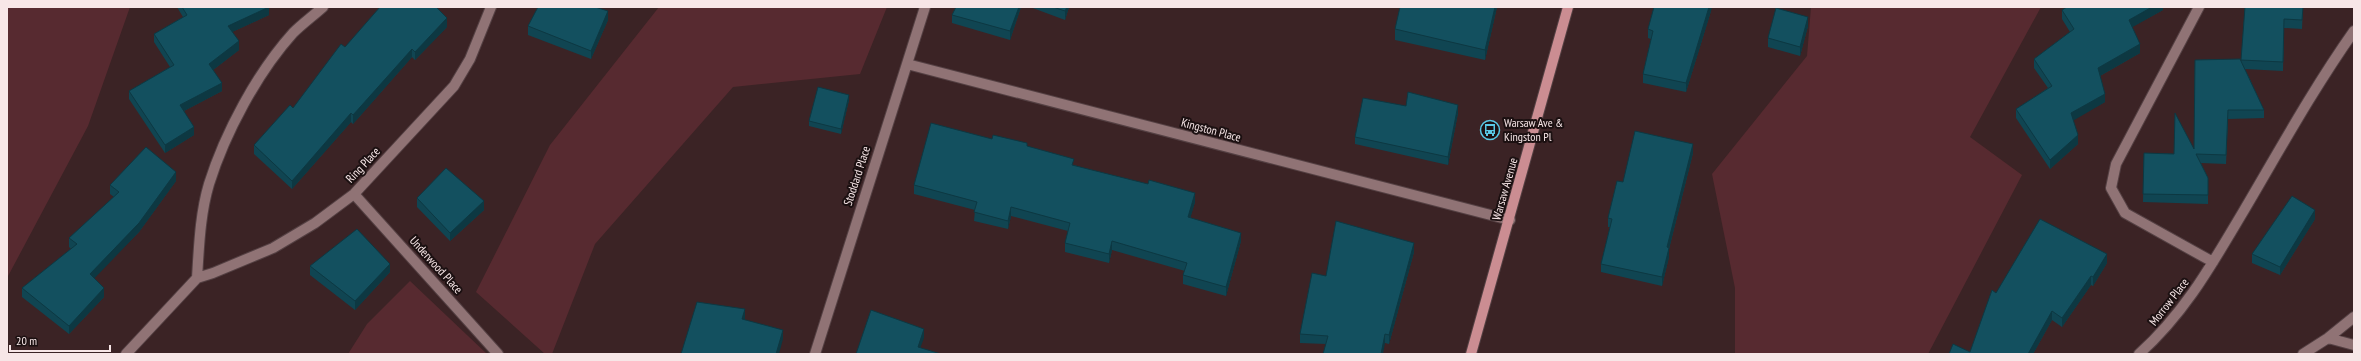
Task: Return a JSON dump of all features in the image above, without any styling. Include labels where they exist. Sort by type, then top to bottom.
[{"type":"main road","name":"Warsaw Avenue","points":[[1470,354],[1510,220],[1568,7]]},
{"type":"street","points":[[197,278],[200,231],[209,185],[225,141],[263,72],[293,33],[323,7]]},
{"type":"street","name":"Ring Place","points":[[126,354],[197,278],[213,273],[273,248],[315,223],[354,194],[454,86],[470,59],[491,7]]},
{"type":"street","name":"Stoddard Place","points":[[815,354],[925,7]]},
{"type":"street","points":[[2199,7],[2116,164],[2111,188],[2126,213],[2214,262]]},
{"type":"street","name":"Morrow Place","points":[[2140,354],[2158,337],[2193,295],[2214,262],[2328,67],[2354,31]]},
{"type":"street","name":"Kingston Place","points":[[907,64],[1510,220]]},
{"type":"street","name":"Underwood Place","points":[[354,194],[498,354]]},
{"type":"street","points":[[2303,354],[2328,338],[2354,317]]},
{"type":"street","points":[[2328,338],[2354,345]]},
{"type":"shaded area","points":[[7,7],[130,7],[88,126],[7,278]]},
{"type":"shaded area","points":[[659,7],[887,7],[860,74],[733,87],[595,244],[552,354],[545,354],[476,292],[550,145]]},
{"type":"shaded area","points":[[1811,7],[2041,7],[1970,137],[2022,175],[1928,354],[1735,354],[1735,288],[1712,174],[1807,56]]},
{"type":"shaded area","points":[[410,281],[487,354],[348,354],[367,324]]},
{"type":"building","points":[[182,7],[269,7],[228,26],[239,41],[209,64],[222,83],[180,105],[194,127],[165,145],[129,91],[174,65],[154,34],[187,15]]},
{"type":"building","points":[[380,7],[436,7],[447,18],[415,52],[412,49],[353,115],[351,113],[292,181],[254,145],[290,105],[293,108],[341,44],[345,47]]},
{"type":"building","points":[[538,7],[595,7],[608,11],[591,51],[528,26]]},
{"type":"building","points":[[956,7],[1019,7],[1010,31],[952,15]]},
{"type":"building","points":[[1053,7],[1067,7],[1065,11]]},
{"type":"building","points":[[1400,7],[1495,7],[1485,50],[1395,29]]},
{"type":"building","points":[[1654,7],[1709,7],[1686,83],[1643,74],[1653,31],[1648,29]]},
{"type":"building","points":[[2067,7],[2152,7],[2129,20],[2140,44],[2098,68],[2105,94],[2071,113],[2078,135],[2050,160],[2016,109],[2052,86],[2034,59],[2074,29],[2062,10]]},
{"type":"building","points":[[2245,7],[2303,7],[2302,20],[2284,19],[2283,62],[2241,60]]},
{"type":"building","points":[[1776,8],[1808,17],[1800,47],[1768,38]]},
{"type":"building","points":[[2240,59],[2264,110],[2228,110],[2226,155],[2196,154],[2208,178],[2208,195],[2143,194],[2144,153],[2174,154],[2175,113],[2194,149],[2195,60]]},
{"type":"building","points":[[818,87],[849,95],[841,129],[809,121]]},
{"type":"building","points":[[1408,92],[1458,105],[1448,157],[1355,137],[1363,98],[1406,106]]},
{"type":"building","points":[[931,123],[992,139],[993,135],[1027,143],[1027,146],[1074,159],[1072,165],[1148,184],[1149,180],[1195,193],[1188,217],[1241,233],[1226,287],[1183,275],[1187,263],[1112,241],[1109,254],[1065,243],[1070,223],[1011,207],[1008,221],[974,212],[977,202],[914,185]]},
{"type":"building","points":[[1635,131],[1693,144],[1667,247],[1669,248],[1662,277],[1601,264],[1612,219],[1608,218],[1617,181],[1623,182]]},
{"type":"building","points":[[146,147],[176,172],[139,223],[90,274],[104,288],[69,326],[22,288],[77,244],[69,238],[119,192],[110,185]]},
{"type":"building","points":[[446,168],[484,201],[450,233],[417,198]]},
{"type":"building","points":[[2292,196],[2315,210],[2280,267],[2252,254]]},
{"type":"building","points":[[2040,219],[2107,254],[2093,277],[2091,276],[2062,318],[2052,311],[2028,354],[1949,354],[1953,344],[1970,352],[1992,290],[1996,293]]},
{"type":"building","points":[[1336,221],[1414,243],[1389,335],[1385,334],[1381,354],[1323,354],[1328,336],[1300,334],[1312,273],[1326,276]]},
{"type":"building","points":[[357,229],[390,264],[355,301],[310,266]]},
{"type":"building","points":[[697,302],[745,309],[742,319],[783,330],[776,354],[681,354]]},
{"type":"building","points":[[871,310],[924,329],[918,347],[941,354],[856,354]]},
{"type":"place","name":"Warsaw Ave & Kingston Pl","points":[[1490,130]]}]
